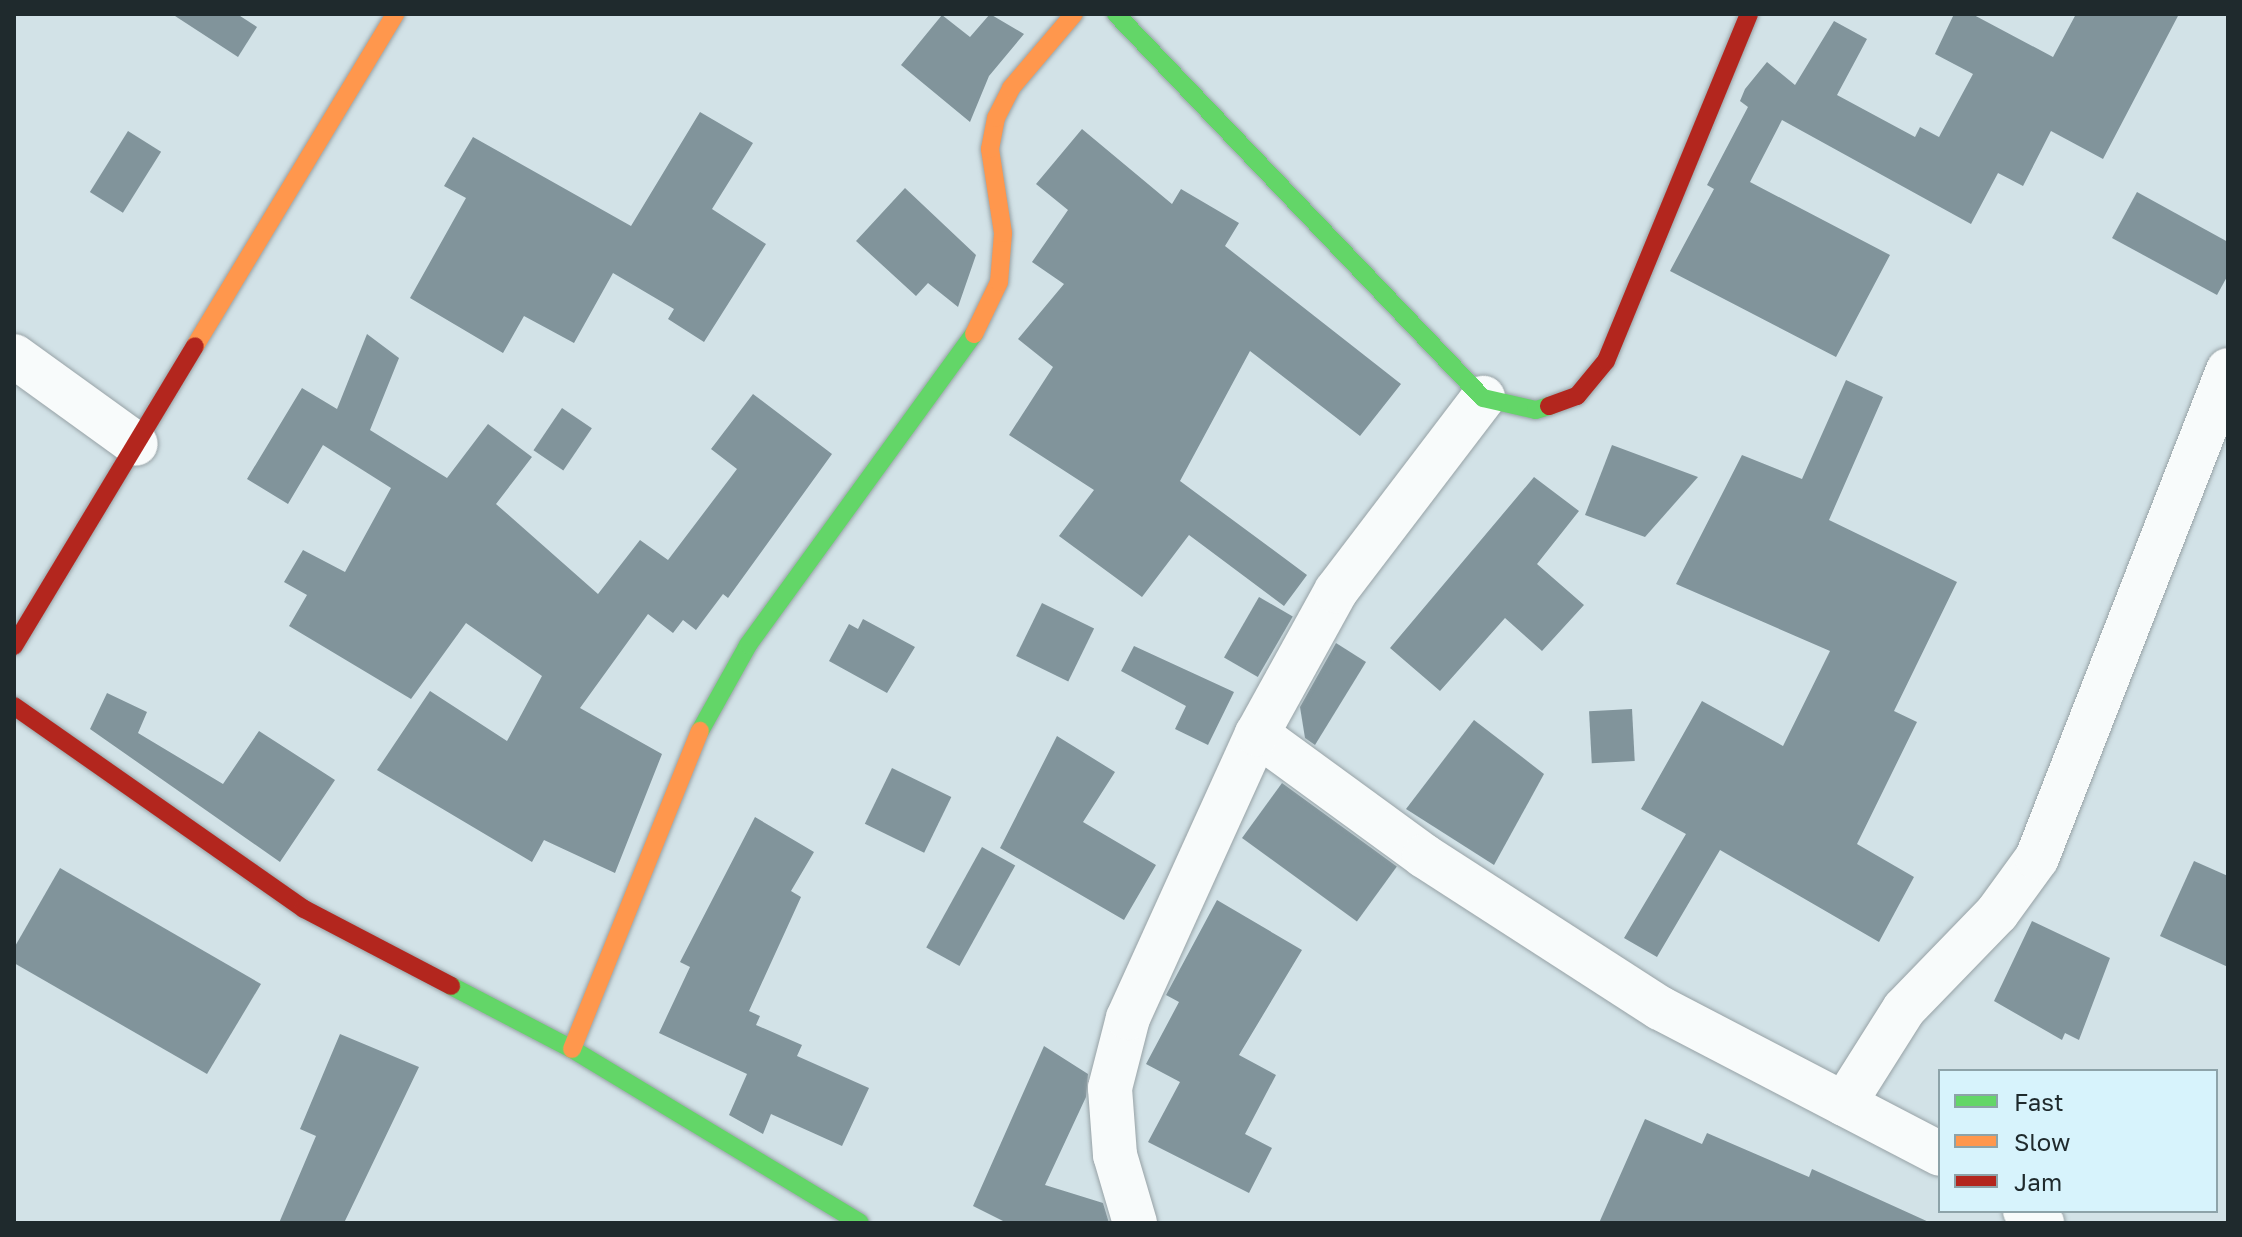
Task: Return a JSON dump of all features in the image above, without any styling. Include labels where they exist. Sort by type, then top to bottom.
[{"type":"street","points":[[14,646],[395,14]]},
{"type":"street","points":[[572,1049],[691,748],[748,645],[980,325],[999,282],[1003,233],[990,149],[996,118],[1074,14]]},
{"type":"street","points":[[1135,20],[1483,398],[1536,410],[1577,396],[1606,361],[1749,14]]},
{"type":"street","points":[[14,356],[136,444]]},
{"type":"street","points":[[1844,1104],[1904,1009],[1997,913],[2037,858],[2228,370]]},
{"type":"street","points":[[1135,1223],[1115,1155],[1110,1088],[1128,1018],[1257,734],[1336,591],[1483,398]]},
{"type":"street","points":[[14,706],[304,909],[572,1049],[860,1223]]},
{"type":"street","points":[[1257,734],[1424,856],[1660,1008],[1938,1153]]},
{"type":"building","points":[[172,14],[237,14],[257,27],[238,57]]},
{"type":"building","points":[[990,14],[1024,34],[989,76],[970,122],[901,65],[942,15],[970,37]]},
{"type":"building","points":[[1954,14],[1972,14],[2053,57],[2076,14],[2179,14],[2103,159],[2051,131],[2023,186],[1998,173],[1971,224],[1782,120],[1750,182],[1890,255],[1836,357],[1670,271],[1714,189],[1707,185],[1748,107],[1740,101],[1745,89],[1767,62],[1795,85],[1834,21],[1867,39],[1837,95],[1915,137],[1920,127],[1939,137],[1973,74],[1935,54]]},
{"type":"building","points":[[700,112],[753,143],[712,209],[766,244],[704,342],[668,319],[674,309],[613,273],[574,343],[524,316],[503,353],[410,298],[466,198],[444,186],[473,137],[631,226]]},
{"type":"building","points":[[1082,129],[1172,204],[1181,189],[1239,223],[1225,246],[1401,384],[1360,436],[1250,351],[1180,481],[1307,575],[1284,606],[1189,535],[1142,597],[1059,536],[1094,490],[1009,435],[1053,367],[1018,339],[1064,284],[1032,262],[1068,210],[1036,184]]},
{"type":"building","points":[[128,131],[161,152],[123,213],[90,192]]},
{"type":"building","points":[[905,188],[976,255],[958,307],[928,283],[916,296],[856,241]]},
{"type":"building","points":[[2137,192],[2228,242],[2228,275],[2217,295],[2112,238]]},
{"type":"building","points":[[367,334],[399,358],[370,430],[447,478],[488,424],[532,457],[496,504],[598,594],[640,540],[668,560],[737,469],[711,449],[753,394],[832,454],[728,598],[723,594],[696,630],[683,620],[673,633],[648,614],[580,708],[662,754],[615,873],[544,840],[532,862],[377,770],[430,691],[507,741],[542,676],[466,623],[411,699],[289,626],[307,595],[284,582],[303,550],[345,572],[391,488],[323,445],[288,504],[247,479],[302,388],[337,409]]},
{"type":"building","points":[[1846,380],[1883,397],[1829,520],[1957,582],[1894,711],[1917,722],[1857,844],[1914,877],[1879,942],[1720,850],[1657,957],[1624,938],[1686,834],[1641,809],[1702,701],[1783,746],[1830,651],[1676,584],[1742,455],[1802,479]]},
{"type":"building","points":[[562,408],[592,428],[563,470],[533,450]]},
{"type":"building","points":[[1612,445],[1698,477],[1645,537],[1585,515]]},
{"type":"building","points":[[1534,477],[1579,511],[1537,564],[1584,605],[1542,651],[1505,618],[1440,691],[1390,648]]},
{"type":"building","points":[[1259,597],[1293,616],[1258,677],[1224,658]]},
{"type":"building","points":[[1042,603],[1094,628],[1068,681],[1016,656]]},
{"type":"building","points":[[863,619],[915,647],[887,693],[829,661],[849,624],[858,629]]},
{"type":"building","points":[[1336,643],[1366,662],[1315,745],[1305,738],[1300,707]]},
{"type":"building","points":[[1134,646],[1234,692],[1208,745],[1175,729],[1186,706],[1121,671]]},
{"type":"building","points":[[107,693],[147,712],[138,733],[223,784],[259,731],[335,780],[280,862],[90,729]]},
{"type":"building","points":[[1632,709],[1635,761],[1592,763],[1589,711]]},
{"type":"building","points":[[1474,720],[1544,774],[1494,865],[1406,809]]},
{"type":"building","points":[[1057,736],[1115,772],[1083,822],[1156,865],[1124,920],[1000,848]]},
{"type":"building","points":[[892,768],[951,797],[924,853],[865,824]]},
{"type":"building","points":[[1282,783],[1397,866],[1357,921],[1242,838]]},
{"type":"building","points":[[755,817],[814,852],[791,891],[801,897],[749,1011],[760,1016],[756,1025],[802,1045],[797,1056],[869,1088],[842,1146],[771,1114],[763,1134],[729,1115],[747,1074],[659,1033],[690,967],[680,962]]},
{"type":"building","points":[[982,847],[1015,865],[959,966],[926,948]]},
{"type":"building","points":[[2194,861],[2228,876],[2228,967],[2160,936]]},
{"type":"building","points":[[60,868],[261,984],[207,1074],[14,963],[14,948]]},
{"type":"building","points":[[1217,900],[1302,950],[1239,1055],[1276,1075],[1245,1134],[1272,1148],[1249,1193],[1148,1142],[1180,1082],[1146,1064],[1179,1002],[1166,995]]},
{"type":"building","points":[[2032,921],[2110,958],[2079,1040],[2065,1033],[2062,1040],[1994,1001]]},
{"type":"building","points":[[340,1034],[419,1067],[344,1223],[279,1223],[316,1136],[300,1129]]},
{"type":"building","points":[[1044,1046],[1088,1074],[1086,1097],[1045,1185],[1103,1203],[1109,1223],[1007,1223],[973,1206]]},
{"type":"building","points":[[1645,1119],[1702,1144],[1707,1133],[1809,1177],[1812,1169],[1931,1223],[1599,1223]]},
{"type":"traffic: fast","points":[[1116,14],[1483,398],[1536,410],[1549,406]]},
{"type":"traffic: fast","points":[[700,731],[748,645],[974,334]]},
{"type":"traffic: fast","points":[[451,986],[572,1049],[860,1223]]},
{"type":"traffic: slow","points":[[195,346],[395,14]]},
{"type":"traffic: slow","points":[[974,334],[999,282],[1003,233],[990,149],[996,118],[1011,88],[1074,14]]},
{"type":"traffic: slow","points":[[572,1049],[700,731]]},
{"type":"traffic: jam","points":[[1549,406],[1577,396],[1606,361],[1749,14]]},
{"type":"traffic: jam","points":[[14,646],[195,346]]},
{"type":"traffic: jam","points":[[14,706],[304,909],[451,986]]}]
